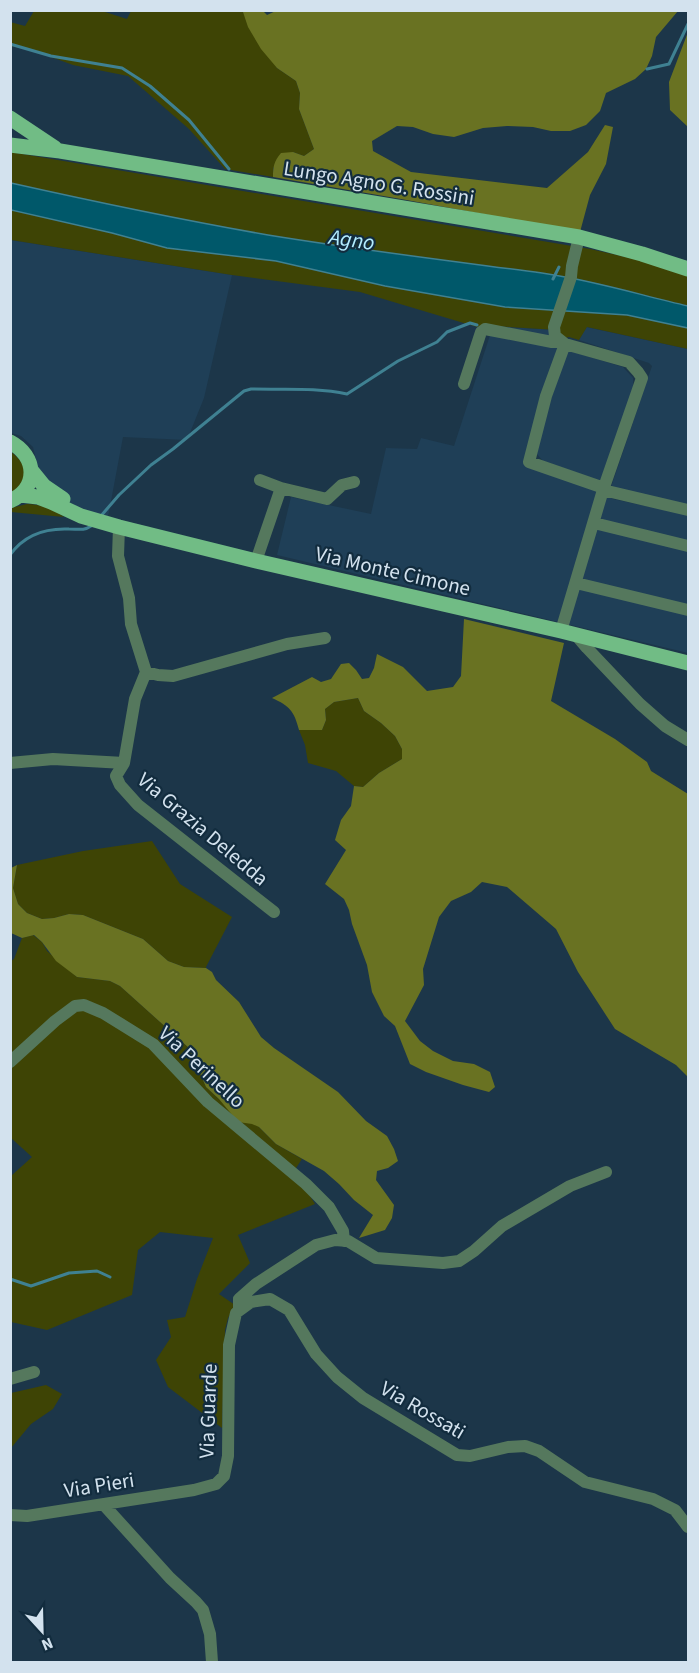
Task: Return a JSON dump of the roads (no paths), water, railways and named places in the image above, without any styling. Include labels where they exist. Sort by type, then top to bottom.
[{"type":"main road","name":"Lungo Agno G. Rossini","points":[[10,118],[60,151]]},
{"type":"main road","name":"Lungo Agno G. Rossini","points":[[10,145],[60,151],[579,237],[688,269]]},
{"type":"main road","name":"Via Monte Cimone","points":[[10,442],[25,453],[31,470],[49,491],[85,510],[89,517]]},
{"type":"main road","points":[[15,498],[26,488],[31,470]]},
{"type":"main road","name":"Via Monte Cimone","points":[[15,498],[38,497],[81,516],[119,527],[688,663]]},
{"type":"street","points":[[563,343],[555,336],[554,327],[571,277],[579,237]]},
{"type":"street","points":[[464,384],[481,332],[485,329],[563,343],[628,362],[642,378],[604,489],[576,584],[569,633],[587,648],[640,704],[665,726],[688,740]]},
{"type":"street","points":[[563,343],[529,462],[604,489],[688,510]]},
{"type":"street","points":[[260,480],[281,488],[327,499],[342,485],[354,482]]},
{"type":"street","points":[[256,561],[281,488]]},
{"type":"street","points":[[594,523],[688,546]]},
{"type":"street","points":[[119,527],[118,556],[129,598],[131,624],[146,672],[173,676],[287,644],[325,638]]},
{"type":"street","points":[[576,584],[688,610]]},
{"type":"street","name":"Via Grazia Deledda","points":[[146,672],[135,699],[124,763],[116,776],[120,784],[138,805],[274,912]]},
{"type":"street","points":[[10,763],[53,759],[124,763]]},
{"type":"street","name":"Via Perinello","points":[[10,1062],[75,1006],[84,1005],[103,1013],[153,1044],[208,1102],[306,1184],[328,1207],[343,1231],[344,1241]]},
{"type":"street","points":[[237,1312],[239,1299],[256,1284],[316,1245],[335,1240],[348,1241],[376,1258],[443,1263],[459,1261],[502,1226],[570,1186],[606,1172]]},
{"type":"street","name":"Via Rossati","points":[[237,1312],[251,1302],[270,1299],[289,1310],[316,1354],[337,1377],[363,1398],[457,1455],[482,1455],[508,1447],[525,1446],[538,1451],[585,1482],[653,1499],[675,1510],[688,1526]]},
{"type":"street","name":"Via Guarde","points":[[194,1490],[216,1484],[224,1476],[228,1456],[229,1345],[237,1312]]},
{"type":"street","points":[[10,1379],[34,1372]]},
{"type":"street","name":"Via Pieri","points":[[10,1515],[27,1516],[194,1490]]},
{"type":"street","points":[[104,1504],[170,1578],[203,1610],[210,1634],[212,1662]]},
{"type":"waterway","points":[[647,69],[669,64],[688,24]]},
{"type":"waterway","points":[[10,44],[51,56],[122,68],[150,86],[189,120],[229,169]]},
{"type":"waterway","points":[[553,279],[559,267]]},
{"type":"waterway","points":[[100,517],[119,495],[151,465],[244,391],[299,389],[347,394],[398,361],[437,342],[447,332],[470,323],[477,325]]},
{"type":"waterway","points":[[10,555],[22,542],[36,534],[60,529],[83,529],[91,526]]},
{"type":"waterway","points":[[10,1279],[31,1286],[69,1273],[97,1271],[110,1277]]},
{"type":"water label","name":"Agno","points":[[352,239]]}]
